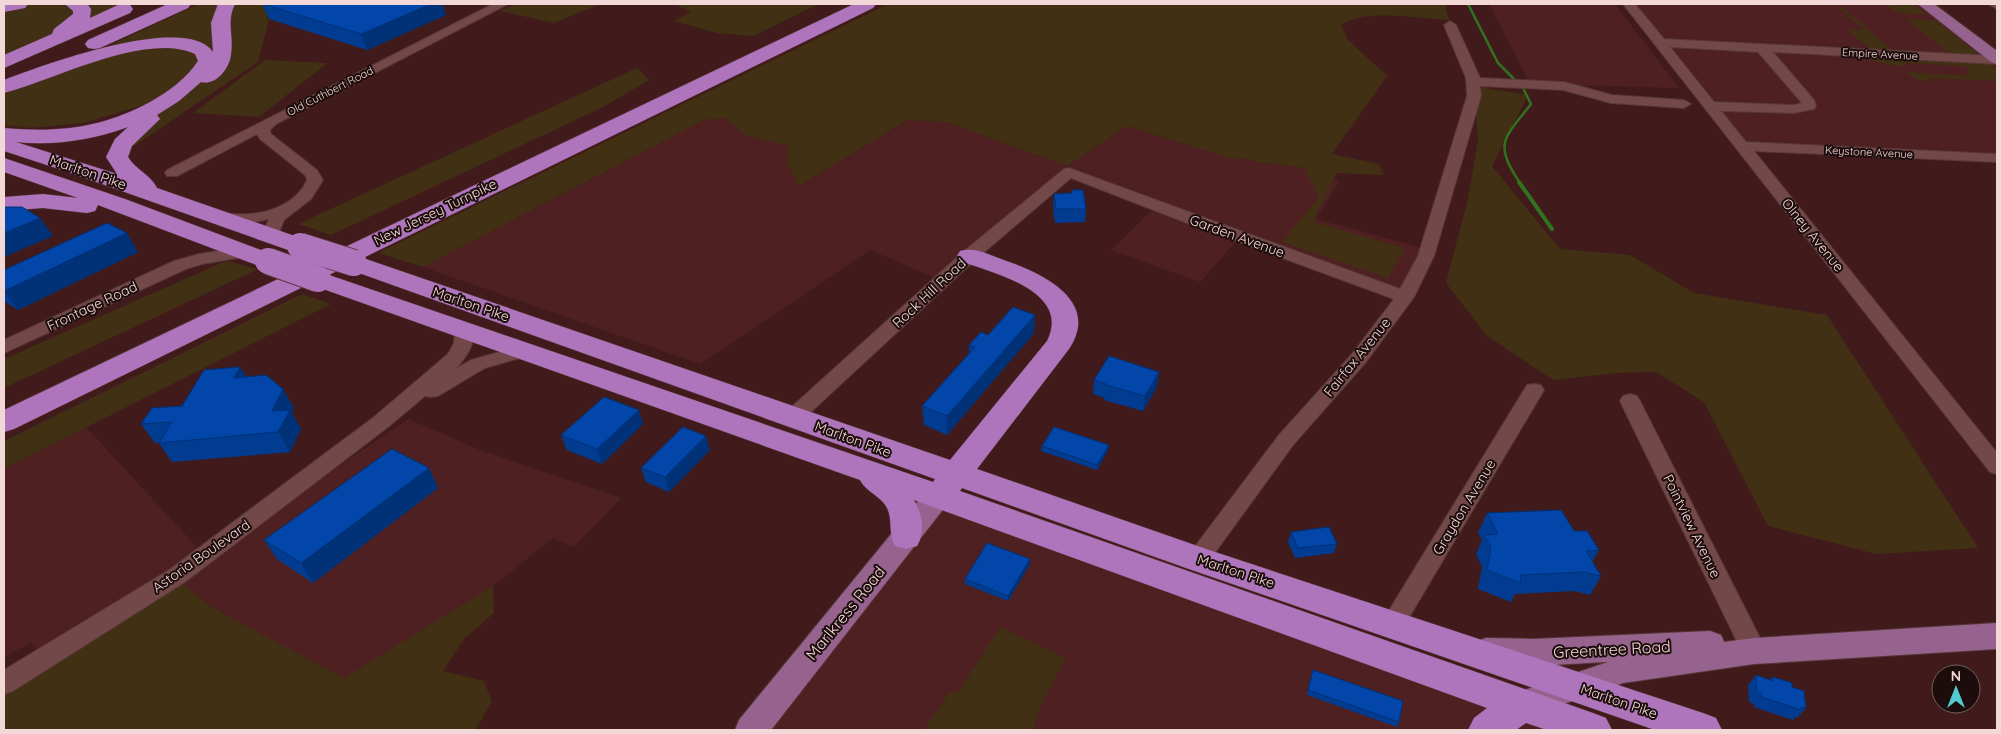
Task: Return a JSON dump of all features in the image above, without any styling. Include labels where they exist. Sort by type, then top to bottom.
[{"type":"highway","points":[[4,7],[19,4]]},
{"type":"highway","points":[[38,47],[72,25],[82,16],[82,9],[73,4]]},
{"type":"highway","points":[[4,62],[137,4]]},
{"type":"highway","points":[[4,86],[182,4]]},
{"type":"highway","points":[[157,196],[124,170],[117,157],[118,150],[122,143],[140,126],[191,92],[213,71],[222,56],[219,24],[226,4]]},
{"type":"highway","name":"New Jersey Turnpike","points":[[4,403],[845,4]]},
{"type":"highway","name":"New Jersey Turnpike","points":[[4,422],[867,4]]},
{"type":"highway","points":[[4,86],[83,60],[150,44],[193,45],[202,50],[207,61],[192,81],[175,95],[153,109],[119,124],[59,137],[4,134]]},
{"type":"highway","name":"Marlton Pike","points":[[4,145],[354,263],[793,417],[947,486],[1521,705],[1593,730]]},
{"type":"highway","name":"Marlton Pike","points":[[4,165],[117,204],[318,279],[860,469],[947,486],[1198,559],[1703,730]]},
{"type":"highway","points":[[4,204],[55,201],[162,222]]},
{"type":"highway","points":[[947,486],[1060,343],[1066,329],[1060,303],[1052,293],[1038,283],[969,256]]},
{"type":"highway","points":[[860,469],[888,488],[902,503],[907,521],[906,537]]},
{"type":"highway","points":[[1487,730],[1521,705]]},
{"type":"main road","points":[[1926,4],[1997,60]]},
{"type":"main road","name":"Marlkress Road","points":[[751,730],[947,486]]},
{"type":"main road","name":"Greentree Road","points":[[1521,705],[1623,670],[1754,651],[1997,636]]},
{"type":"main road","name":"Greentree Road","points":[[1470,651],[1534,652],[1708,644],[1754,651]]},
{"type":"street","name":"Old Cuthbert Road","points":[[289,242],[273,232],[273,225],[278,216],[310,192],[315,180],[312,173],[265,136],[263,130],[271,121],[502,4]]},
{"type":"street","name":"Olney Avenue","points":[[1629,4],[1997,466]]},
{"type":"street","points":[[1450,25],[1474,82],[1564,86],[1607,98],[1684,104]]},
{"type":"street","name":"Empire Avenue","points":[[1660,43],[1997,60]]},
{"type":"street","points":[[1710,106],[1794,109],[1809,106],[1809,103],[1762,48]]},
{"type":"street","name":"Fairfax Avenue","points":[[1198,559],[1286,440],[1359,358],[1405,297],[1426,256],[1466,127],[1474,96],[1474,82]]},
{"type":"street","points":[[172,173],[271,121]]},
{"type":"street","name":"Keystone Avenue","points":[[1741,146],[1997,158]]},
{"type":"street","name":"Garden Avenue","points":[[1069,172],[1193,220],[1405,297]]},
{"type":"street","name":"Rock Hill Road","points":[[793,417],[969,256],[1069,172]]},
{"type":"street","name":"Old Cuthbert Road","points":[[220,218],[236,220],[255,218],[289,208]]},
{"type":"street","name":"Frontage Road","points":[[180,265],[192,255],[204,237]]},
{"type":"street","name":"Frontage Road","points":[[4,347],[180,265],[199,258],[243,252]]},
{"type":"street","name":"Astoria Boulevard","points":[[4,682],[177,576],[389,416],[456,357],[463,343],[464,330]]},
{"type":"street","name":"Astoria Boulevard","points":[[389,416],[478,364],[524,351]]},
{"type":"street","name":"Graydon Avenue","points":[[1393,624],[1534,390]]},
{"type":"street","name":"Pointview Avenue","points":[[1630,402],[1754,651]]},
{"type":"shaded area","points":[[21,4],[126,4],[4,57],[4,12]]},
{"type":"shaded area","points":[[199,4],[298,4],[266,16],[269,19],[258,62],[133,147],[147,104],[83,123],[31,128],[4,125],[4,94]]},
{"type":"shaded area","points":[[515,4],[601,4],[554,23],[500,11]]},
{"type":"shaded area","points":[[674,4],[819,4],[753,36],[717,33],[674,21],[691,12]]},
{"type":"shaded area","points":[[888,4],[1445,4],[1449,20],[1378,16],[1364,17],[1341,25],[1348,40],[1387,76],[1332,154],[1379,164],[1384,175],[1337,173],[1313,222],[1405,248],[1388,278],[1282,242],[1319,197],[1304,168],[1258,162],[1237,157],[1235,160],[1127,126],[1067,166],[946,122],[908,120],[799,186],[786,162],[789,146],[745,135],[725,118],[704,120],[423,267],[378,253]]},
{"type":"shaded area","points":[[1489,4],[1615,4],[1679,88],[1530,84]]},
{"type":"shaded area","points":[[1630,4],[1925,4],[1997,59],[1997,158],[1741,146]]},
{"type":"shaded area","points":[[1835,4],[1839,4],[1893,51],[1870,49],[1848,30],[1864,30]]},
{"type":"shaded area","points":[[1885,4],[1913,4],[1927,15],[1897,13]]},
{"type":"shaded area","points":[[1906,19],[1935,20],[1985,59],[1955,58]]},
{"type":"shaded area","points":[[1862,56],[1988,62],[1997,69],[1997,81],[1928,78],[1931,82],[1923,81],[1914,78],[1906,72],[1966,76],[1964,73],[1973,73],[1964,66],[1906,63],[1908,66],[1897,66],[1864,59]]},
{"type":"shaded area","points":[[265,60],[327,63],[259,117],[193,113]]},
{"type":"shaded area","points":[[637,68],[649,80],[603,107],[331,235],[298,224]]},
{"type":"shaded area","points":[[1474,86],[1528,95],[1492,166],[1560,249],[1630,255],[1694,293],[1827,315],[1978,548],[1876,554],[1768,526],[1704,402],[1656,372],[1616,373],[1553,380],[1487,336],[1446,283],[1467,203],[1478,140]]},
{"type":"shaded area","points":[[725,118],[745,135],[789,146],[799,186],[908,120],[946,122],[1067,166],[934,277],[870,250],[700,364],[423,267],[704,120]]},
{"type":"shaded area","points":[[1127,126],[1235,160],[1236,157],[1304,168],[1339,181],[1316,219],[1437,252],[1414,295],[1240,237],[1200,282],[1111,250],[1157,205],[1067,166]]},
{"type":"shaded area","points":[[226,261],[258,269],[4,388],[4,359]]},
{"type":"shaded area","points":[[302,294],[331,304],[4,469],[4,441]]},
{"type":"shaded area","points":[[408,419],[480,450],[621,498],[574,547],[553,538],[493,586],[344,679],[213,608],[177,580],[44,661],[31,642],[4,658],[4,469],[86,427],[206,557]]},
{"type":"shaded area","points":[[938,496],[1266,615],[1593,730],[751,730]]},
{"type":"shaded area","points":[[177,580],[213,608],[344,678],[493,586],[494,613],[464,639],[443,671],[484,681],[492,702],[475,730],[4,730],[4,688]]},
{"type":"shaded area","points":[[1000,627],[1066,658],[1042,703],[1032,730],[924,730],[949,693],[960,690]]},
{"type":"building","points":[[263,4],[431,4],[361,34]]},
{"type":"building","points":[[1072,190],[1083,190],[1086,209],[1056,209],[1054,194],[1072,193]]},
{"type":"building","points":[[4,207],[22,207],[40,218],[4,233]]},
{"type":"building","points":[[107,223],[127,233],[4,291],[4,270]]},
{"type":"building","points":[[1013,307],[1035,315],[947,416],[922,406],[975,347],[969,345],[981,332],[988,335]]},
{"type":"building","points":[[1109,356],[1159,372],[1145,396],[1094,380]]},
{"type":"building","points":[[240,367],[234,378],[266,375],[283,389],[272,411],[290,410],[278,432],[159,443],[172,422],[141,424],[152,408],[182,406],[204,370]]},
{"type":"building","points":[[604,397],[639,410],[597,449],[561,435]]},
{"type":"building","points":[[683,427],[706,436],[665,477],[641,468]]},
{"type":"building","points":[[1054,427],[1109,445],[1097,465],[1042,446]]},
{"type":"building","points":[[392,449],[429,468],[301,563],[264,540]]},
{"type":"building","points":[[1561,510],[1574,531],[1587,531],[1599,550],[1586,551],[1601,576],[1584,572],[1521,575],[1520,583],[1487,570],[1491,548],[1484,535],[1498,534],[1487,513]]},
{"type":"building","points":[[1329,527],[1337,544],[1298,548],[1291,532]]},
{"type":"building","points":[[987,543],[1030,559],[1008,596],[965,579]]},
{"type":"building","points":[[1313,670],[1403,701],[1399,722],[1308,690]]},
{"type":"building","points":[[1756,675],[1773,681],[1773,677],[1792,683],[1792,687],[1804,691],[1806,708],[1801,707],[1801,710],[1762,697],[1762,694],[1757,692]]},
{"type":"waterway","points":[[1468,4],[1498,63],[1523,88],[1531,104],[1514,125],[1505,142],[1504,150],[1507,159],[1520,183]]},
{"type":"waterway","points":[[1519,182],[1552,229]]}]
